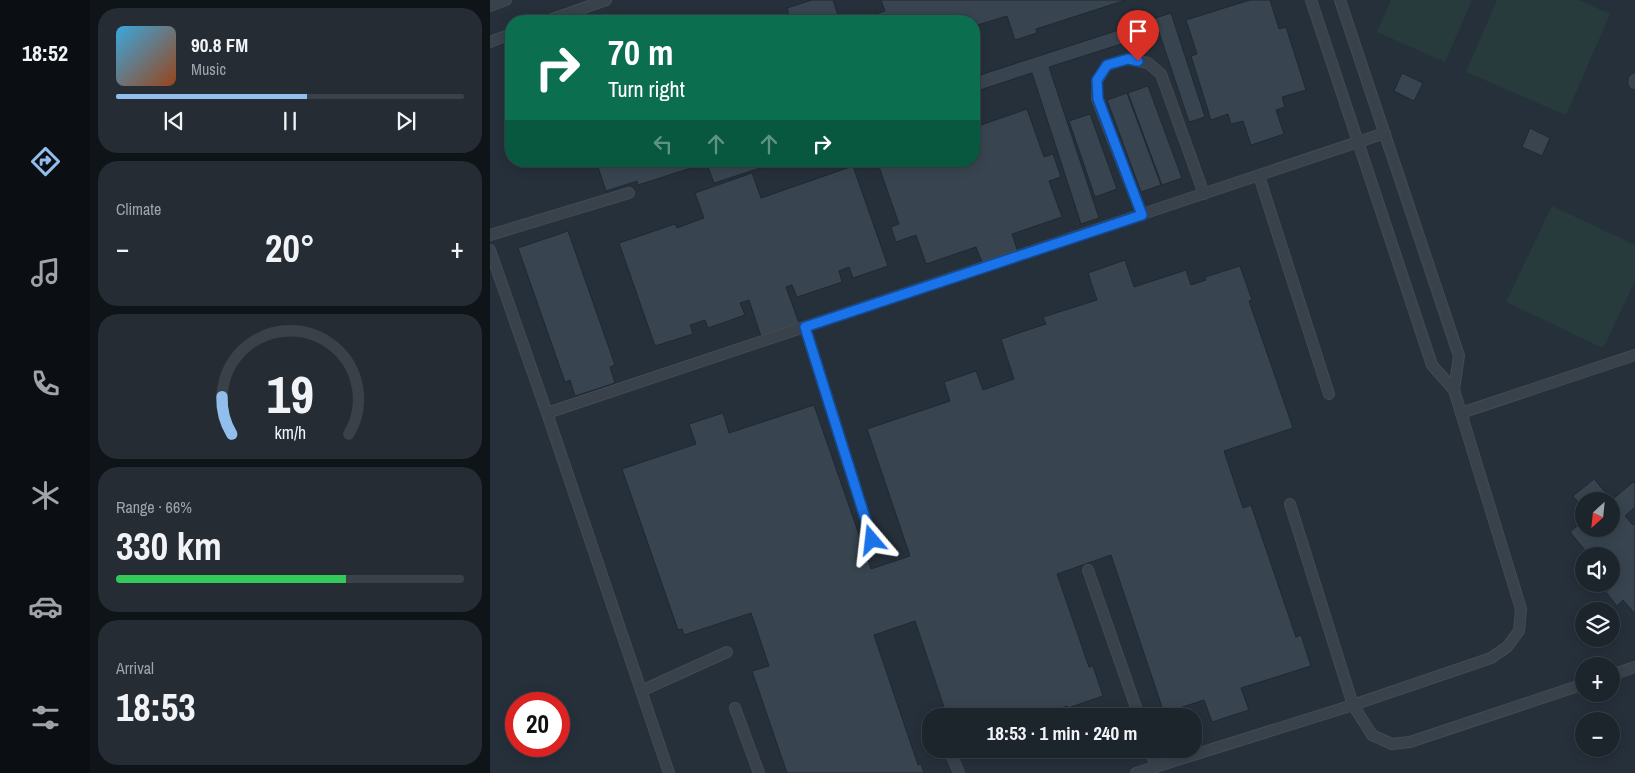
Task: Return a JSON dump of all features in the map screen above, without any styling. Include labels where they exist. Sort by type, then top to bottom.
[{"type":"lane","points":[[490,6],[506,0]]},
{"type":"lane","points":[[564,15],[606,0]]},
{"type":"lane","points":[[1136,773],[1353,705],[1491,658],[1507,646],[1519,631],[1521,609],[1462,413],[1454,390],[1432,365],[1311,0]]},
{"type":"lane","points":[[1340,0],[1459,356],[1454,390]]},
{"type":"lane","points":[[490,42],[505,36]]},
{"type":"lane","points":[[1142,215],[1098,99],[1097,80],[1107,65],[1128,59],[1148,63],[1161,74],[1204,194]]},
{"type":"lane","points":[[547,413],[1385,133]]},
{"type":"lane","points":[[1259,176],[1329,394]]},
{"type":"lane","points":[[490,235],[628,193]]},
{"type":"lane","points":[[490,250],[669,773]]},
{"type":"lane","points":[[805,327],[872,540]]},
{"type":"lane","points":[[1462,413],[1635,355]]},
{"type":"lane","points":[[1290,504],[1353,705],[1372,735],[1392,744],[1410,742],[1575,687]]},
{"type":"lane","points":[[1088,570],[1136,708]]},
{"type":"lane","points":[[641,691],[728,652]]},
{"type":"lane","points":[[1620,672],[1635,667]]},
{"type":"lane","points":[[735,708],[759,773]]},
{"type":"lane","points":[[953,758],[959,773]]},
{"type":"lane","points":[[1153,758],[1156,767]]},
{"type":"green space","points":[[1391,0],[1472,0],[1445,62],[1377,32]]},
{"type":"green space","points":[[1497,0],[1579,0],[1610,14],[1566,115],[1466,72]]},
{"type":"green space","points":[[1552,206],[1635,245],[1635,281],[1603,348],[1506,302]]},
{"type":"building","points":[[812,0],[833,0],[838,15],[789,15],[787,8]]},
{"type":"building","points":[[881,0],[1126,0],[1036,29],[1037,33],[1015,40],[1007,16],[980,24],[980,15],[873,15],[885,11]]},
{"type":"building","points":[[1250,0],[1270,0],[1279,29],[1286,27],[1306,90],[1282,97],[1285,107],[1276,110],[1284,134],[1251,145],[1243,121],[1231,124],[1228,114],[1211,120],[1191,56],[1197,54],[1186,20]]},
{"type":"building","points":[[1171,13],[1205,117],[1189,122],[1159,32],[1049,67],[1099,218],[1081,224],[1032,73],[980,90],[980,75]]},
{"type":"building","points":[[1402,73],[1423,83],[1414,101],[1394,91]]},
{"type":"building","points":[[1148,86],[1182,178],[1162,185],[1128,93]]},
{"type":"building","points":[[1127,93],[1161,185],[1141,192],[1107,100]]},
{"type":"building","points":[[1027,109],[1044,157],[1053,154],[1061,177],[1049,181],[1062,217],[1012,234],[1019,255],[984,267],[976,247],[926,264],[916,235],[896,242],[891,227],[899,224],[879,167],[980,167],[980,125]]},
{"type":"building","points":[[1090,114],[1117,189],[1095,197],[1069,121]]},
{"type":"building","points":[[1530,128],[1550,138],[1542,156],[1522,147]]},
{"type":"building","points":[[598,167],[694,167],[638,185],[637,181],[606,191]]},
{"type":"building","points":[[708,167],[763,167],[714,183]]},
{"type":"building","points":[[853,167],[888,266],[853,278],[849,267],[839,271],[842,282],[797,297],[792,285],[786,287],[799,323],[761,336],[749,300],[740,303],[745,315],[708,328],[705,320],[690,325],[693,334],[655,346],[619,243],[675,224],[677,228],[704,218],[695,193],[752,173],[761,198]]},
{"type":"building","points":[[568,231],[615,365],[610,367],[615,383],[575,396],[570,380],[565,382],[518,248]]},
{"type":"building","points":[[1125,260],[1134,287],[1186,270],[1191,285],[1206,280],[1205,277],[1240,266],[1252,300],[1249,301],[1293,428],[1224,451],[1243,508],[1251,505],[1296,637],[1301,635],[1311,666],[1241,688],[1249,710],[1212,722],[1204,700],[1179,708],[1162,708],[1111,555],[1057,574],[1089,667],[1093,666],[1103,696],[1068,708],[1067,706],[1061,708],[944,708],[915,621],[874,635],[918,765],[921,764],[924,773],[787,773],[752,671],[769,666],[751,613],[684,635],[682,629],[678,630],[622,469],[696,444],[689,424],[723,413],[729,433],[814,405],[871,569],[910,556],[867,429],[950,401],[944,382],[976,371],[983,390],[1014,379],[1001,339],[1046,324],[1043,317],[1097,300],[1088,273]]},
{"type":"building","points":[[1594,479],[1605,492],[1578,492]]},
{"type":"building","points":[[1633,482],[1635,484],[1635,507],[1625,516],[1633,525],[1635,523],[1635,614],[1623,600],[1620,603],[1614,602],[1606,592],[1620,592],[1620,547],[1582,547],[1575,538],[1620,538],[1620,493]]},
{"type":"building","points":[[1575,528],[1575,538],[1570,532]]},
{"type":"route","points":[[872,540],[805,327],[1142,215],[1098,99],[1097,80],[1107,65],[1128,59],[1138,61]]}]
